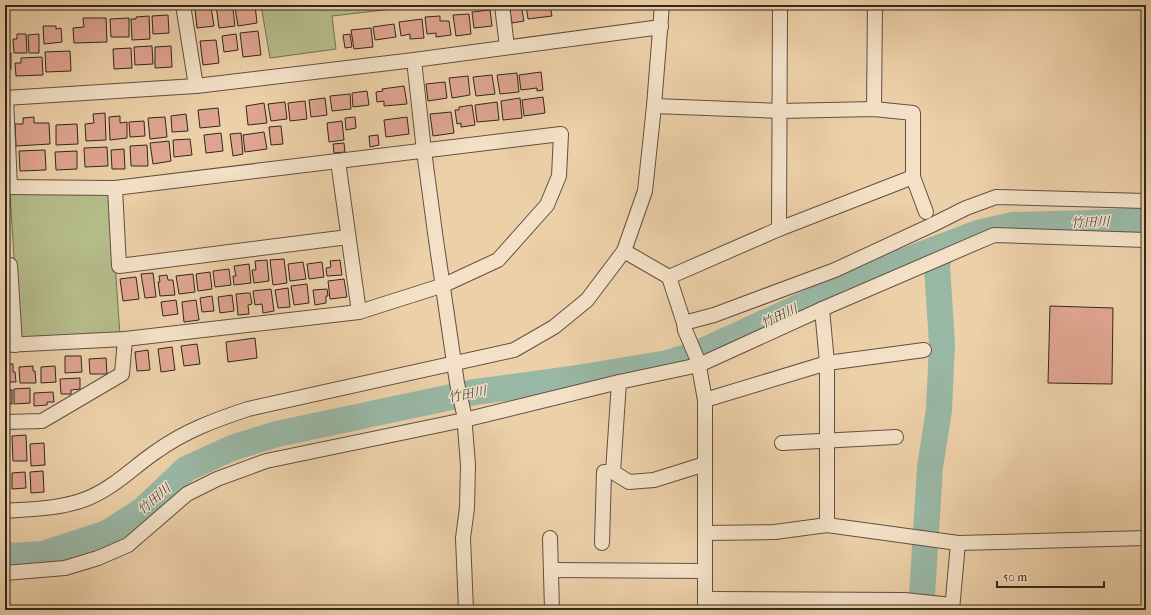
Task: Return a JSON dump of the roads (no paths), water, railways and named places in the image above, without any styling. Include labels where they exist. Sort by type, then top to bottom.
[{"type":"street","points":[[183,5],[196,86]]},
{"type":"street","points":[[502,5],[507,48]]},
{"type":"street","points":[[5,510],[50,508],[86,499],[119,481],[156,451],[182,434],[206,423],[248,409],[514,350],[554,327],[587,300],[624,251],[645,191],[654,106],[662,5]]},
{"type":"street","points":[[779,229],[780,5]]},
{"type":"street","points":[[874,109],[875,5]]},
{"type":"street","points":[[5,266],[10,265],[10,345],[125,339],[359,312],[444,285],[498,260],[546,205],[559,176],[561,134],[115,188],[8,187],[6,98],[196,86],[414,60],[661,27]]},
{"type":"street","points":[[414,60],[424,151],[464,417],[468,465],[467,508],[463,538],[466,610]]},
{"type":"street","points":[[654,106],[780,111],[874,109],[913,113],[912,177],[926,212]]},
{"type":"street","points":[[338,161],[359,312]]},
{"type":"street","points":[[669,277],[779,229],[912,177]]},
{"type":"street","points":[[115,188],[119,266],[348,237]]},
{"type":"street","points":[[684,326],[834,270],[966,208],[996,197],[1146,201]]},
{"type":"street","points":[[5,573],[65,568],[98,558],[128,545],[187,494],[217,479],[266,461],[698,363],[930,262],[994,236],[1146,240]]},
{"type":"street","points":[[624,251],[669,277],[684,326],[698,363],[705,400],[705,605],[904,600],[915,606],[952,608],[958,542]]},
{"type":"street","points":[[822,309],[827,363],[827,525]]},
{"type":"street","points":[[5,422],[42,421],[122,374],[125,339]]},
{"type":"street","points":[[705,400],[827,363],[924,350]]},
{"type":"street","points":[[613,472],[619,382]]},
{"type":"street","points":[[782,443],[896,437]]},
{"type":"street","points":[[602,543],[604,472],[613,472],[629,482],[654,480],[705,464]]},
{"type":"street","points":[[705,533],[775,532],[827,525],[958,542],[1146,538]]},
{"type":"street","points":[[550,538],[552,610]]},
{"type":"street","points":[[551,570],[705,571]]},
{"type":"waterway","name":"竹田川","points":[[5,554],[14,556],[42,554],[107,533],[143,510],[186,469],[232,448],[277,434],[475,392],[571,379],[668,363],[696,354],[873,273],[978,233],[1013,225],[1146,220]]},
{"type":"waterway","name":"竹田川","points":[[923,610],[922,595],[930,467],[939,410],[942,344],[937,266],[941,247]]}]
